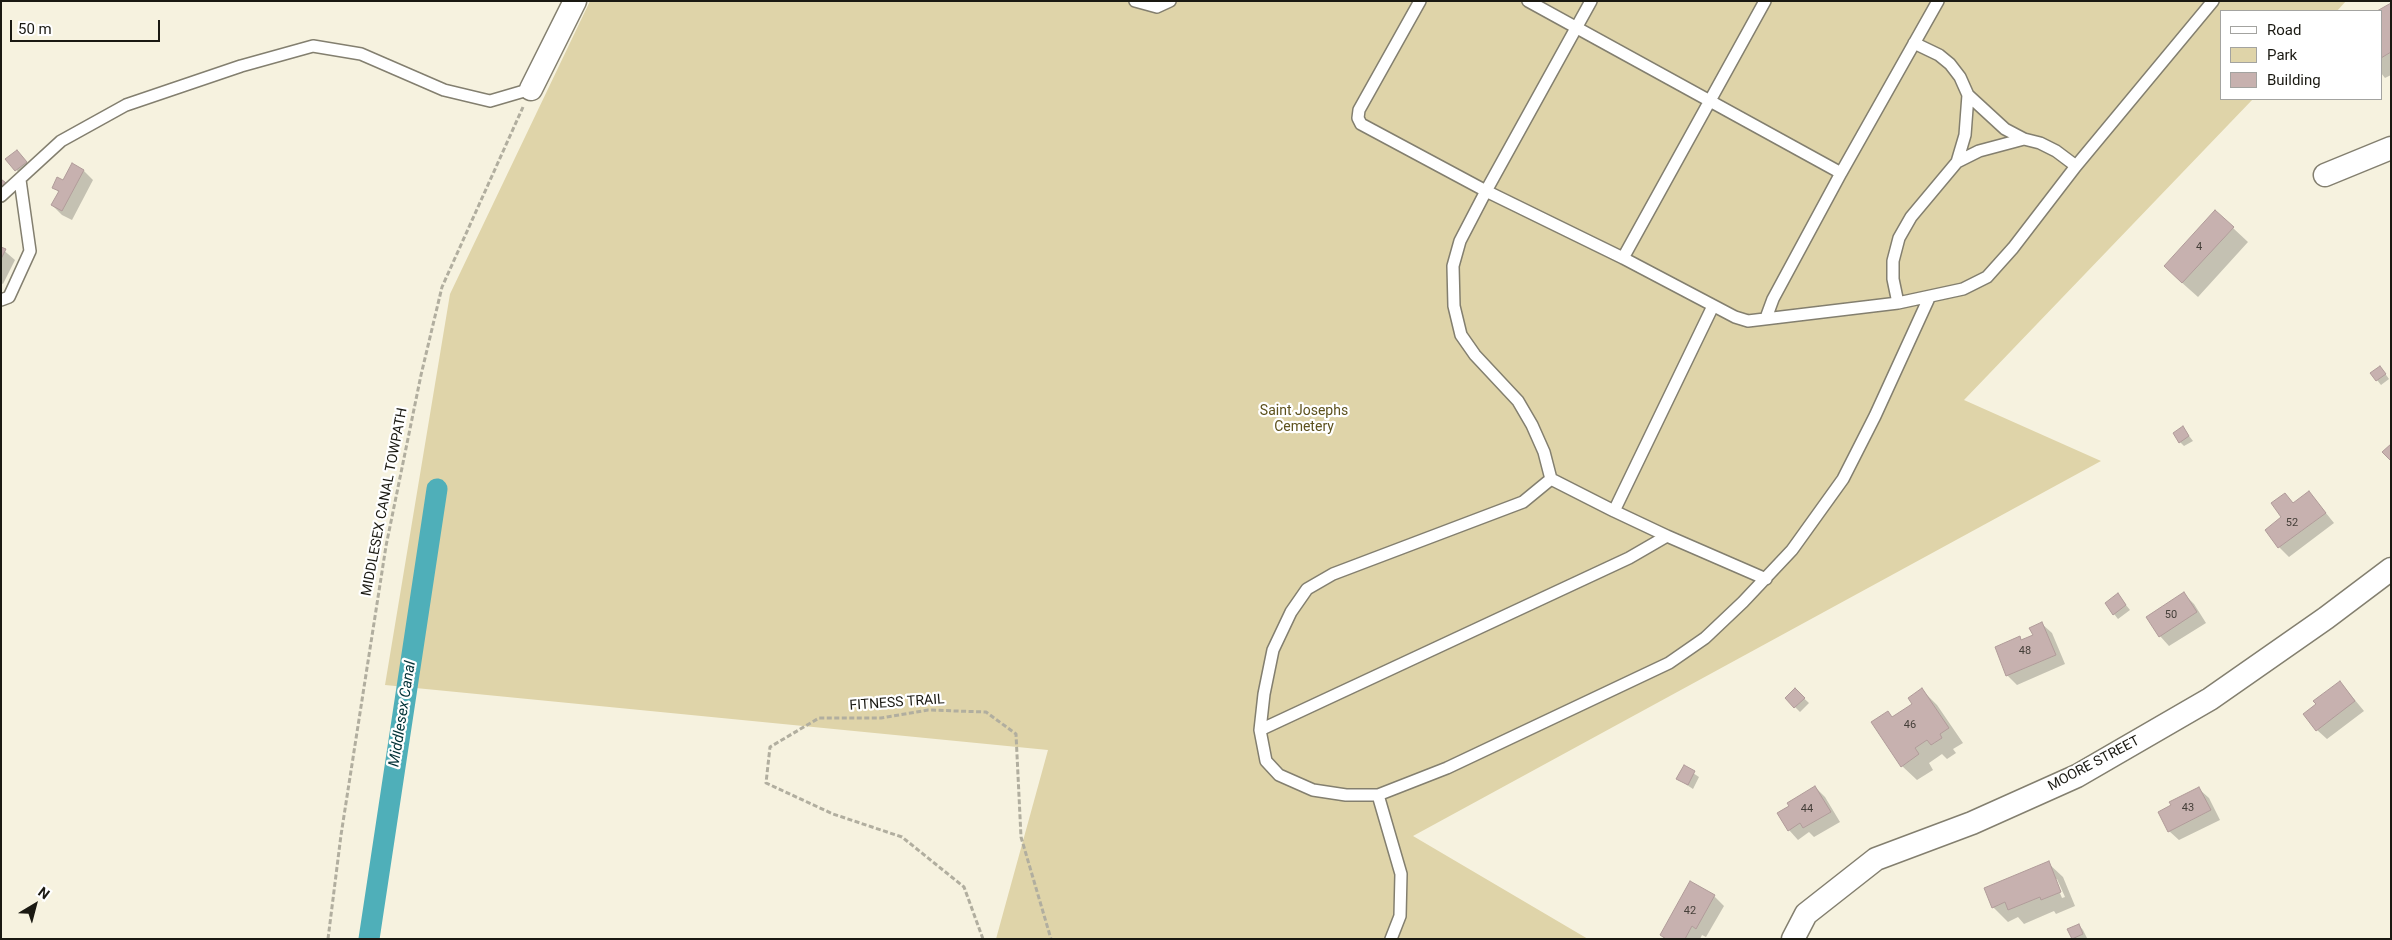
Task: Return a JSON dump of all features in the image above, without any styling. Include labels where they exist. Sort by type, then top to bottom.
[{"type":"street","points":[[531,89],[575,1]]},
{"type":"street","points":[[2325,175],[2391,148]]},
{"type":"street","name":"MOORE STREET","points":[[1793,939],[1806,914],[1876,858],[1972,823],[2077,776],[2210,699],[2391,570]]},
{"type":"lane","points":[[1135,1],[1157,7],[1170,1]]},
{"type":"lane","points":[[1420,1],[1359,110],[1358,118],[1361,124],[1486,191],[1623,258],[1713,306],[1748,321],[1929,298],[1963,289],[1987,277],[2013,248],[2076,166],[2213,1]]},
{"type":"lane","points":[[1528,1],[1710,103],[1841,173]]},
{"type":"lane","points":[[1591,1],[1460,241],[1453,266],[1454,306],[1461,335],[1475,355],[1518,402],[1532,425],[1544,452],[1551,479],[1666,536],[1766,578]]},
{"type":"lane","points":[[1623,258],[1765,1]]},
{"type":"lane","points":[[1766,318],[1772,299],[1938,1]]},
{"type":"lane","points":[[1914,43],[1939,55],[1950,64],[1960,76],[1968,95],[2005,129],[2024,139],[2040,143],[2056,151],[2076,166]]},
{"type":"lane","points":[[1,196],[61,141],[126,105],[241,66],[313,46],[361,54],[444,90],[490,100],[531,89]]},
{"type":"lane","points":[[1898,303],[1893,279],[1893,261],[1900,238],[1916,211],[1957,162],[1965,135],[1968,95]]},
{"type":"lane","points":[[1957,162],[1979,151],[2024,139]]},
{"type":"lane","points":[[1,300],[9,297],[30,251],[20,180]]},
{"type":"lane","points":[[1551,479],[1523,502],[1333,574],[1307,589],[1291,612],[1274,650],[1264,694],[1260,730],[1266,761],[1279,775],[1313,790],[1346,795],[1378,795],[1447,768],[1669,663],[1705,638],[1792,550],[1843,479],[1879,408],[1929,298]]},
{"type":"lane","points":[[1614,511],[1713,306]]},
{"type":"lane","points":[[1260,730],[1629,558],[1666,536]]},
{"type":"lane","points":[[1378,795],[1402,874],[1400,916],[1391,939]]},
{"type":"path","name":"MIDDLESEX CANAL TOWPATH","points":[[328,939],[341,835],[386,546],[431,331],[442,287],[531,89]]},
{"type":"path","name":"FITNESS TRAIL","points":[[984,939],[964,886],[902,836],[833,814],[766,783],[770,747],[819,718],[881,718],[928,710],[986,712],[1016,734],[1021,837],[1051,939]]},
{"type":"green space","name":"Saint Josephs Cemetery","points":[[590,1],[2346,1],[2338,10],[2220,10],[2220,100],[2252,100],[1964,400],[2101,461],[1413,836],[1588,939],[996,939],[1048,750],[385,685],[450,294]]},
{"type":"building","points":[[2391,3],[2391,52],[2382,57],[2382,10],[2379,10]]},
{"type":"building","points":[[17,150],[27,162],[15,171],[5,159]]},
{"type":"building","points":[[72,163],[84,170],[62,211],[51,205],[59,191],[52,188],[57,177],[63,180]]},
{"type":"building","points":[[1,179],[6,183],[1,190]]},
{"type":"building","points":[[2215,210],[2234,227],[2182,283],[2164,266]]},
{"type":"building","points":[[1,247],[6,249],[1,259]]},
{"type":"building","points":[[2380,366],[2386,374],[2376,381],[2370,373]]},
{"type":"building","points":[[2183,426],[2189,436],[2179,443],[2173,433]]},
{"type":"building","points":[[2391,444],[2391,461],[2382,452]]},
{"type":"building","points":[[2309,491],[2326,513],[2278,548],[2265,530],[2281,517],[2271,503],[2285,493],[2293,503]]},
{"type":"building","points":[[2184,592],[2197,612],[2159,637],[2146,617]]},
{"type":"building","points":[[2118,593],[2126,605],[2113,615],[2105,603]]},
{"type":"building","points":[[2042,622],[2056,655],[2006,676],[1995,647],[2020,636],[2021,640],[2033,635],[2029,628]]},
{"type":"building","points":[[2340,681],[2355,701],[2316,731],[2303,714],[2316,704],[2313,701]]},
{"type":"building","points":[[1795,688],[1805,698],[1794,708],[1785,698]]},
{"type":"building","points":[[1922,688],[1949,728],[1940,734],[1942,738],[1931,745],[1927,740],[1915,748],[1919,754],[1901,767],[1871,722],[1888,711],[1892,717],[1912,704],[1908,698]]},
{"type":"building","points":[[1684,765],[1695,771],[1688,785],[1676,779]]},
{"type":"building","points":[[1815,786],[1831,812],[1803,828],[1800,823],[1788,831],[1777,813],[1789,806],[1787,803]]},
{"type":"building","points":[[2199,787],[2211,810],[2168,832],[2158,812],[2171,805],[2169,802]]},
{"type":"building","points":[[2049,861],[2061,892],[2041,900],[2040,897],[2008,910],[2005,902],[1992,908],[1984,888]]},
{"type":"building","points":[[1690,881],[1715,895],[1696,929],[1692,926],[1685,939],[1666,939],[1660,935]]},
{"type":"building","points":[[2079,924],[2083,934],[2072,939],[2067,929]]},
{"type":"waterway","name":"Middlesex Canal","points":[[369,939],[437,489]]}]
